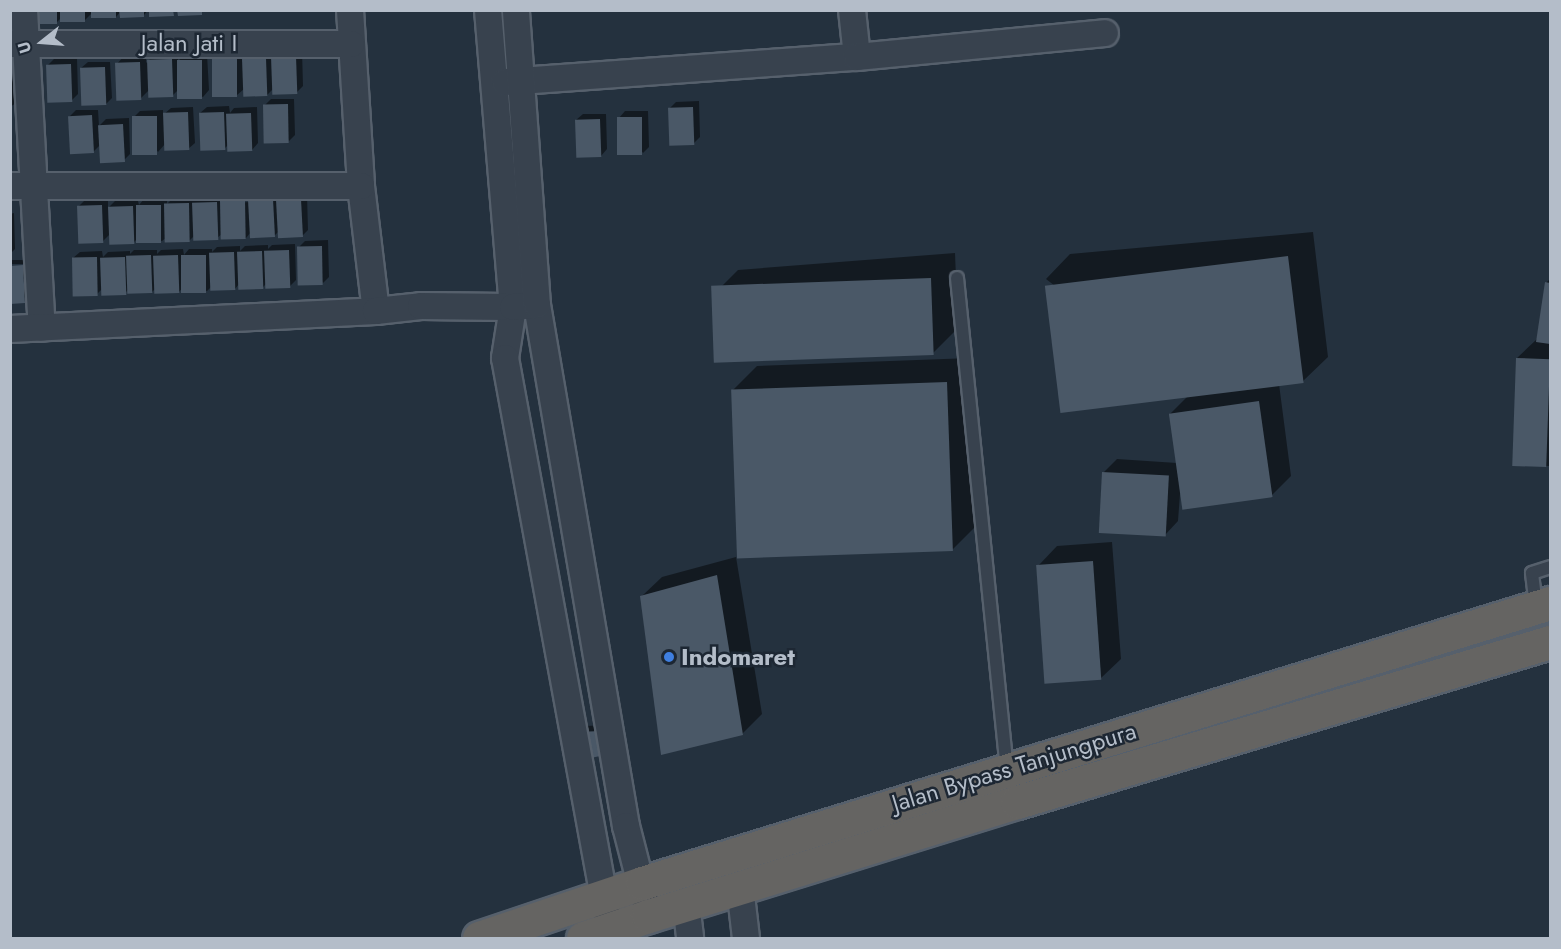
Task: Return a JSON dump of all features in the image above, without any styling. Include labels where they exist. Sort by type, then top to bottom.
[{"type":"highway","name":"Jalan Bypass Tanjungpura","points":[[479,939],[642,883],[1544,605]]},
{"type":"highway","name":"Jalan Bypass Tanjungpura","points":[[596,934],[740,887],[1551,642]]},
{"type":"street","points":[[24,10],[19,43],[23,185],[42,327]]},
{"type":"street","points":[[350,10],[361,186],[376,311]]},
{"type":"street","points":[[488,10],[494,84],[525,306],[627,826],[648,916]]},
{"type":"street","points":[[516,10],[521,80],[525,306],[505,358],[603,898],[596,934]]},
{"type":"street","points":[[852,10],[857,57]]},
{"type":"street","points":[[494,84],[521,80],[857,57],[1106,33]]},
{"type":"street","name":"Jalan Jati I","points":[[19,43],[351,44]]},
{"type":"street","points":[[23,185],[361,186]]},
{"type":"street","points":[[10,329],[376,311],[421,306],[525,306]]},
{"type":"street","points":[[740,887],[746,939]]},
{"type":"street","points":[[686,904],[690,939]]},
{"type":"lane","points":[[957,278],[1008,769]]},
{"type":"lane","points":[[1544,605],[1532,573],[1551,567]]},
{"type":"building","points":[[32,10],[57,10],[57,24],[32,24]]},
{"type":"building","points":[[60,10],[85,10],[85,22],[60,22]]},
{"type":"building","points":[[91,10],[116,10],[116,18],[91,18]]},
{"type":"building","points":[[119,10],[144,10],[144,17],[120,18]]},
{"type":"building","points":[[149,10],[173,10],[174,16],[149,17]]},
{"type":"building","points":[[177,10],[202,10],[202,15],[178,16]]},
{"type":"building","points":[[296,56],[297,94],[272,95],[271,57]]},
{"type":"building","points":[[266,58],[267,96],[243,97],[242,59]]},
{"type":"building","points":[[172,59],[173,97],[148,98],[147,60]]},
{"type":"building","points":[[212,59],[237,59],[237,97],[212,97]]},
{"type":"building","points":[[177,60],[202,60],[202,99],[177,99]]},
{"type":"building","points":[[140,62],[141,100],[116,101],[115,63]]},
{"type":"building","points":[[71,64],[72,102],[47,103],[46,65]]},
{"type":"building","points":[[105,67],[106,105],[81,106],[80,68]]},
{"type":"building","points":[[263,104],[288,104],[289,143],[264,143]]},
{"type":"building","points":[[693,107],[694,145],[669,146],[668,108]]},
{"type":"building","points":[[188,112],[189,150],[164,151],[163,113]]},
{"type":"building","points":[[224,112],[225,150],[200,151],[199,113]]},
{"type":"building","points":[[251,113],[252,151],[227,152],[226,114]]},
{"type":"building","points":[[92,115],[94,153],[70,154],[68,116]]},
{"type":"building","points":[[132,116],[157,116],[157,155],[132,155]]},
{"type":"building","points":[[617,117],[642,117],[642,155],[617,155]]},
{"type":"building","points":[[600,119],[601,157],[576,158],[575,120]]},
{"type":"building","points":[[123,124],[125,162],[100,163],[98,125]]},
{"type":"building","points":[[273,199],[275,237],[250,238],[248,200]]},
{"type":"building","points":[[301,199],[303,237],[278,238],[276,200]]},
{"type":"building","points":[[220,200],[245,200],[246,239],[221,239]]},
{"type":"building","points":[[217,202],[218,240],[193,241],[192,203]]},
{"type":"building","points":[[164,203],[189,203],[190,242],[165,242]]},
{"type":"building","points":[[102,205],[103,243],[78,244],[77,206]]},
{"type":"building","points":[[136,205],[161,205],[161,243],[136,243]]},
{"type":"building","points":[[133,206],[134,244],[109,245],[108,207]]},
{"type":"building","points":[[297,246],[322,246],[323,285],[298,285]]},
{"type":"building","points":[[289,250],[290,288],[265,289],[264,251]]},
{"type":"building","points":[[262,251],[263,289],[238,290],[237,252]]},
{"type":"building","points":[[234,252],[235,290],[210,291],[209,253]]},
{"type":"building","points":[[151,255],[152,293],[127,294],[126,256]]},
{"type":"building","points":[[178,255],[179,293],[154,294],[153,256]]},
{"type":"building","points":[[181,255],[206,255],[206,293],[181,293]]},
{"type":"building","points":[[1288,256],[1304,383],[1060,413],[1045,286]]},
{"type":"building","points":[[72,257],[97,257],[98,296],[73,296]]},
{"type":"building","points":[[125,257],[126,295],[101,296],[100,258]]},
{"type":"building","points":[[23,265],[25,303],[10,304],[10,266]]},
{"type":"building","points":[[931,278],[934,355],[714,363],[711,286]]},
{"type":"building","points":[[1545,282],[1550,283],[1550,344],[1536,342]]},
{"type":"building","points":[[1516,358],[1550,359],[1546,467],[1512,466]]},
{"type":"building","points":[[947,382],[953,551],[737,558],[731,390]]},
{"type":"building","points":[[1259,401],[1272,497],[1182,510],[1169,414]]},
{"type":"building","points":[[1102,472],[1169,476],[1166,536],[1099,533]]},
{"type":"building","points":[[1093,561],[1101,680],[1044,684],[1036,565]]},
{"type":"building","points":[[717,575],[743,735],[661,755],[640,596]]},
{"type":"building","points":[[600,731],[605,755],[581,760],[578,732]]},
{"type":"place","name":"Indomaret","points":[[669,657]]}]
